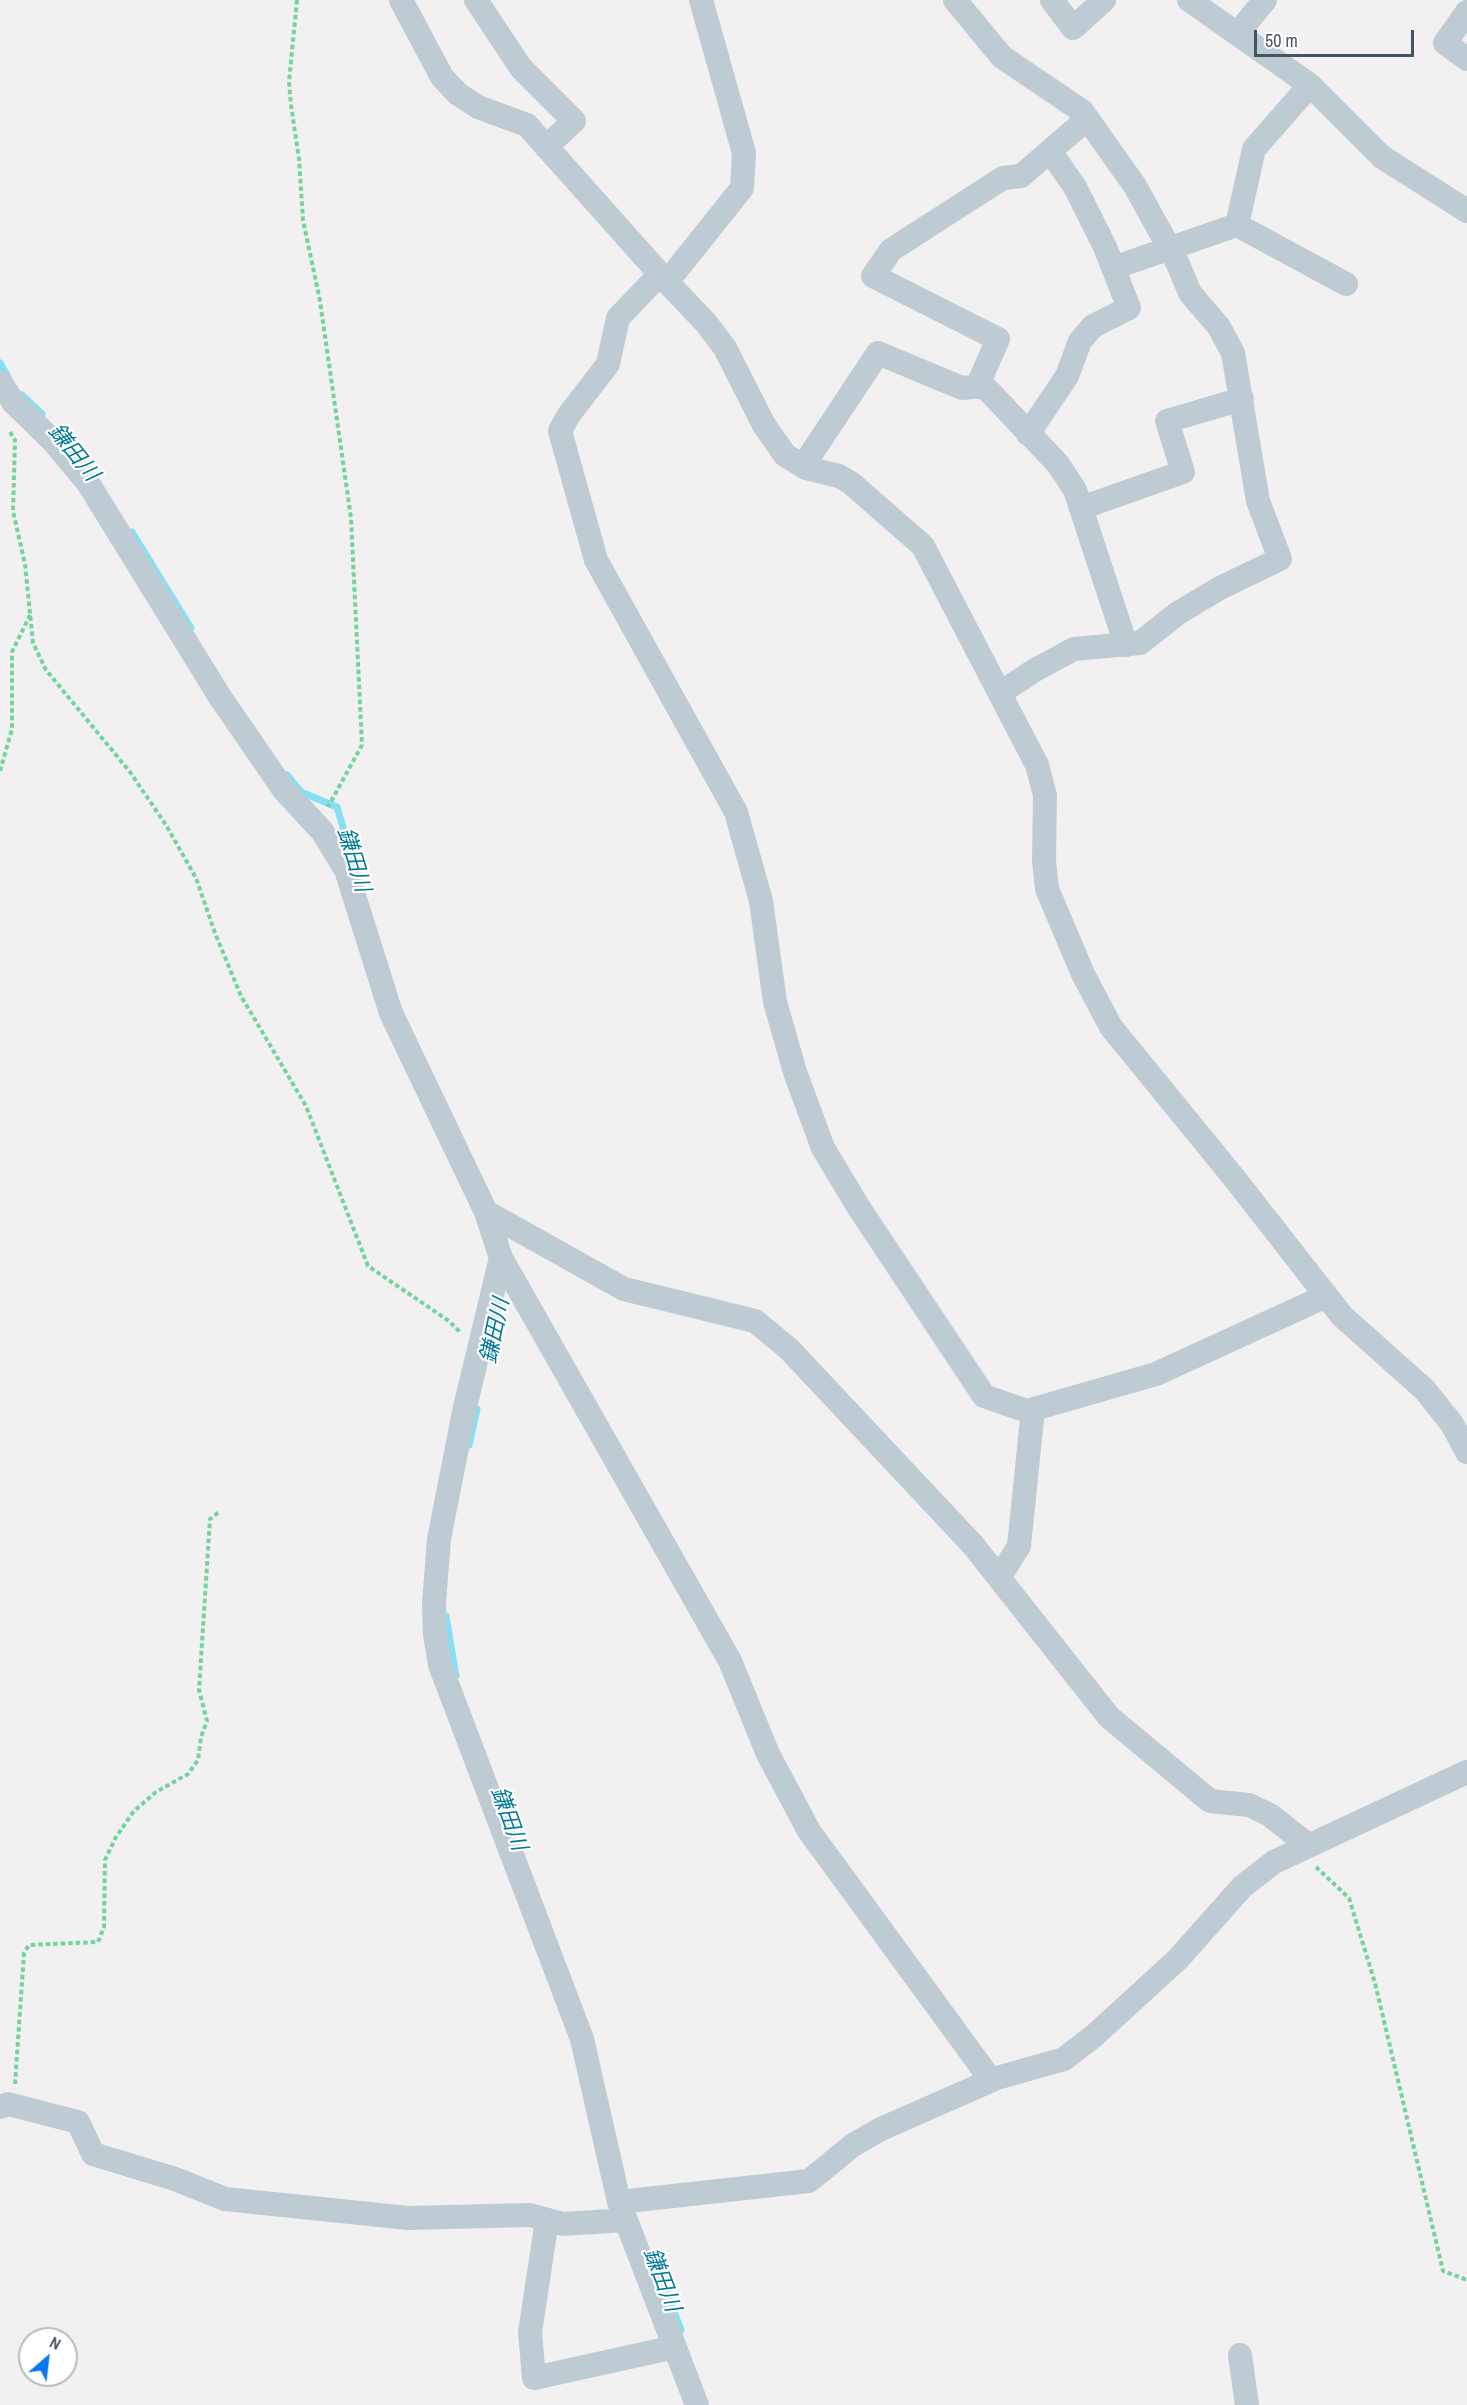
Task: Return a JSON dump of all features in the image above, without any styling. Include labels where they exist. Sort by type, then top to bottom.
[{"type":"street","points":[[401,0],[442,77],[458,94],[478,107],[527,124],[706,323],[725,348],[764,425],[785,454],[803,466],[839,476],[851,483],[923,546],[1037,765],[1045,795],[1044,861],[1047,889],[1083,974],[1111,1027],[1235,1179],[1342,1316],[1425,1390],[1452,1424],[1467,1452]]},
{"type":"street","points":[[476,0],[521,68],[574,121],[546,147]]},
{"type":"street","points":[[702,0],[744,153],[742,188],[664,278],[618,318],[608,364],[568,416],[560,431],[596,560],[736,812],[761,901],[775,1002],[795,1072],[823,1148],[859,1208],[984,1396],[1027,1411],[1156,1374],[1326,1296]]},
{"type":"street","points":[[955,0],[1002,57],[1082,111],[1135,186],[1190,293],[1219,327],[1233,353],[1258,501],[1280,559],[1220,588],[1186,608],[1140,643],[1074,649],[1035,670],[1000,693]]},
{"type":"street","points":[[1052,0],[1073,28],[1104,0]]},
{"type":"street","points":[[1189,0],[1310,85],[1382,157],[1467,211]]},
{"type":"street","points":[[1237,34],[1265,0]]},
{"type":"street","points":[[1467,12],[1445,43],[1467,59]]},
{"type":"street","points":[[1237,225],[1254,149],[1310,85]]},
{"type":"street","points":[[977,387],[998,339],[873,276],[891,250],[1003,178],[1021,176],[1087,118]]},
{"type":"street","points":[[1028,434],[1067,376],[1080,341],[1093,326],[1129,308],[1075,187],[1050,151]]},
{"type":"street","points":[[1113,268],[1237,225],[1346,284]]},
{"type":"street","points":[[803,466],[878,353],[962,388],[984,387],[1058,464],[1075,490],[1126,645]]},
{"type":"street","points":[[0,382],[14,403],[55,443],[88,483],[220,697],[284,790],[317,826],[346,870],[391,1013],[486,1212],[501,1258],[730,1661],[768,1754],[809,1831],[991,2080]]},
{"type":"street","points":[[1081,508],[1183,472],[1167,422],[1242,399]]},
{"type":"street","points":[[486,1212],[624,1289],[755,1321],[789,1349],[973,1545],[1109,1717],[1210,1801],[1249,1805],[1270,1815],[1304,1849]]},
{"type":"street","points":[[501,1258],[439,1539],[434,1603],[435,1634],[440,1665],[582,2039],[622,2211],[698,2405]]},
{"type":"street","points":[[999,1578],[1019,1546],[1033,1409]]},
{"type":"street","points":[[4,2106],[78,2122],[93,2154],[175,2179],[225,2199],[408,2218],[530,2215],[563,2224],[622,2211],[808,2181],[853,2145],[881,2129],[991,2080],[1064,2059],[1095,2035],[1178,1959],[1242,1887],[1274,1862],[1467,1772]]},
{"type":"street","points":[[547,2220],[530,2332],[534,2378],[675,2347]]},
{"type":"street","points":[[1240,2355],[1247,2405]]},
{"type":"path","points":[[297,0],[289,82],[291,105],[299,159],[303,220],[320,301],[351,518],[362,746],[317,826]]},
{"type":"path","points":[[6,424],[15,440],[13,511],[25,564],[33,642],[46,670],[130,772],[166,825],[196,878],[214,933],[241,996],[306,1106],[368,1266],[449,1321],[479,1351]]},
{"type":"path","points":[[0,771],[12,729],[12,652],[31,614]]},
{"type":"path","points":[[4,2106],[16,2078],[24,1953],[28,1945],[98,1942],[104,1927],[105,1860],[116,1838],[134,1810],[156,1792],[189,1774],[198,1760],[201,1737],[207,1721],[199,1690],[210,1519],[219,1512]]},
{"type":"path","points":[[1304,1849],[1349,1898],[1375,1983],[1443,2271],[1467,2280]]},
{"type":"waterway","name":"鎌田川","points":[[0,363],[8,377]]},
{"type":"waterway","name":"鎌田川","points":[[22,395],[42,414]]},
{"type":"waterway","name":"鎌田川","points":[[132,532],[191,628]]},
{"type":"waterway","name":"鎌田川","points":[[287,775],[301,792],[337,807],[354,864]]},
{"type":"waterway","name":"鎌田川","points":[[469,1445],[477,1409]]},
{"type":"waterway","name":"鎌田川","points":[[446,1616],[456,1676]]},
{"type":"waterway","name":"鎌田川","points":[[667,2293],[681,2330]]}]
